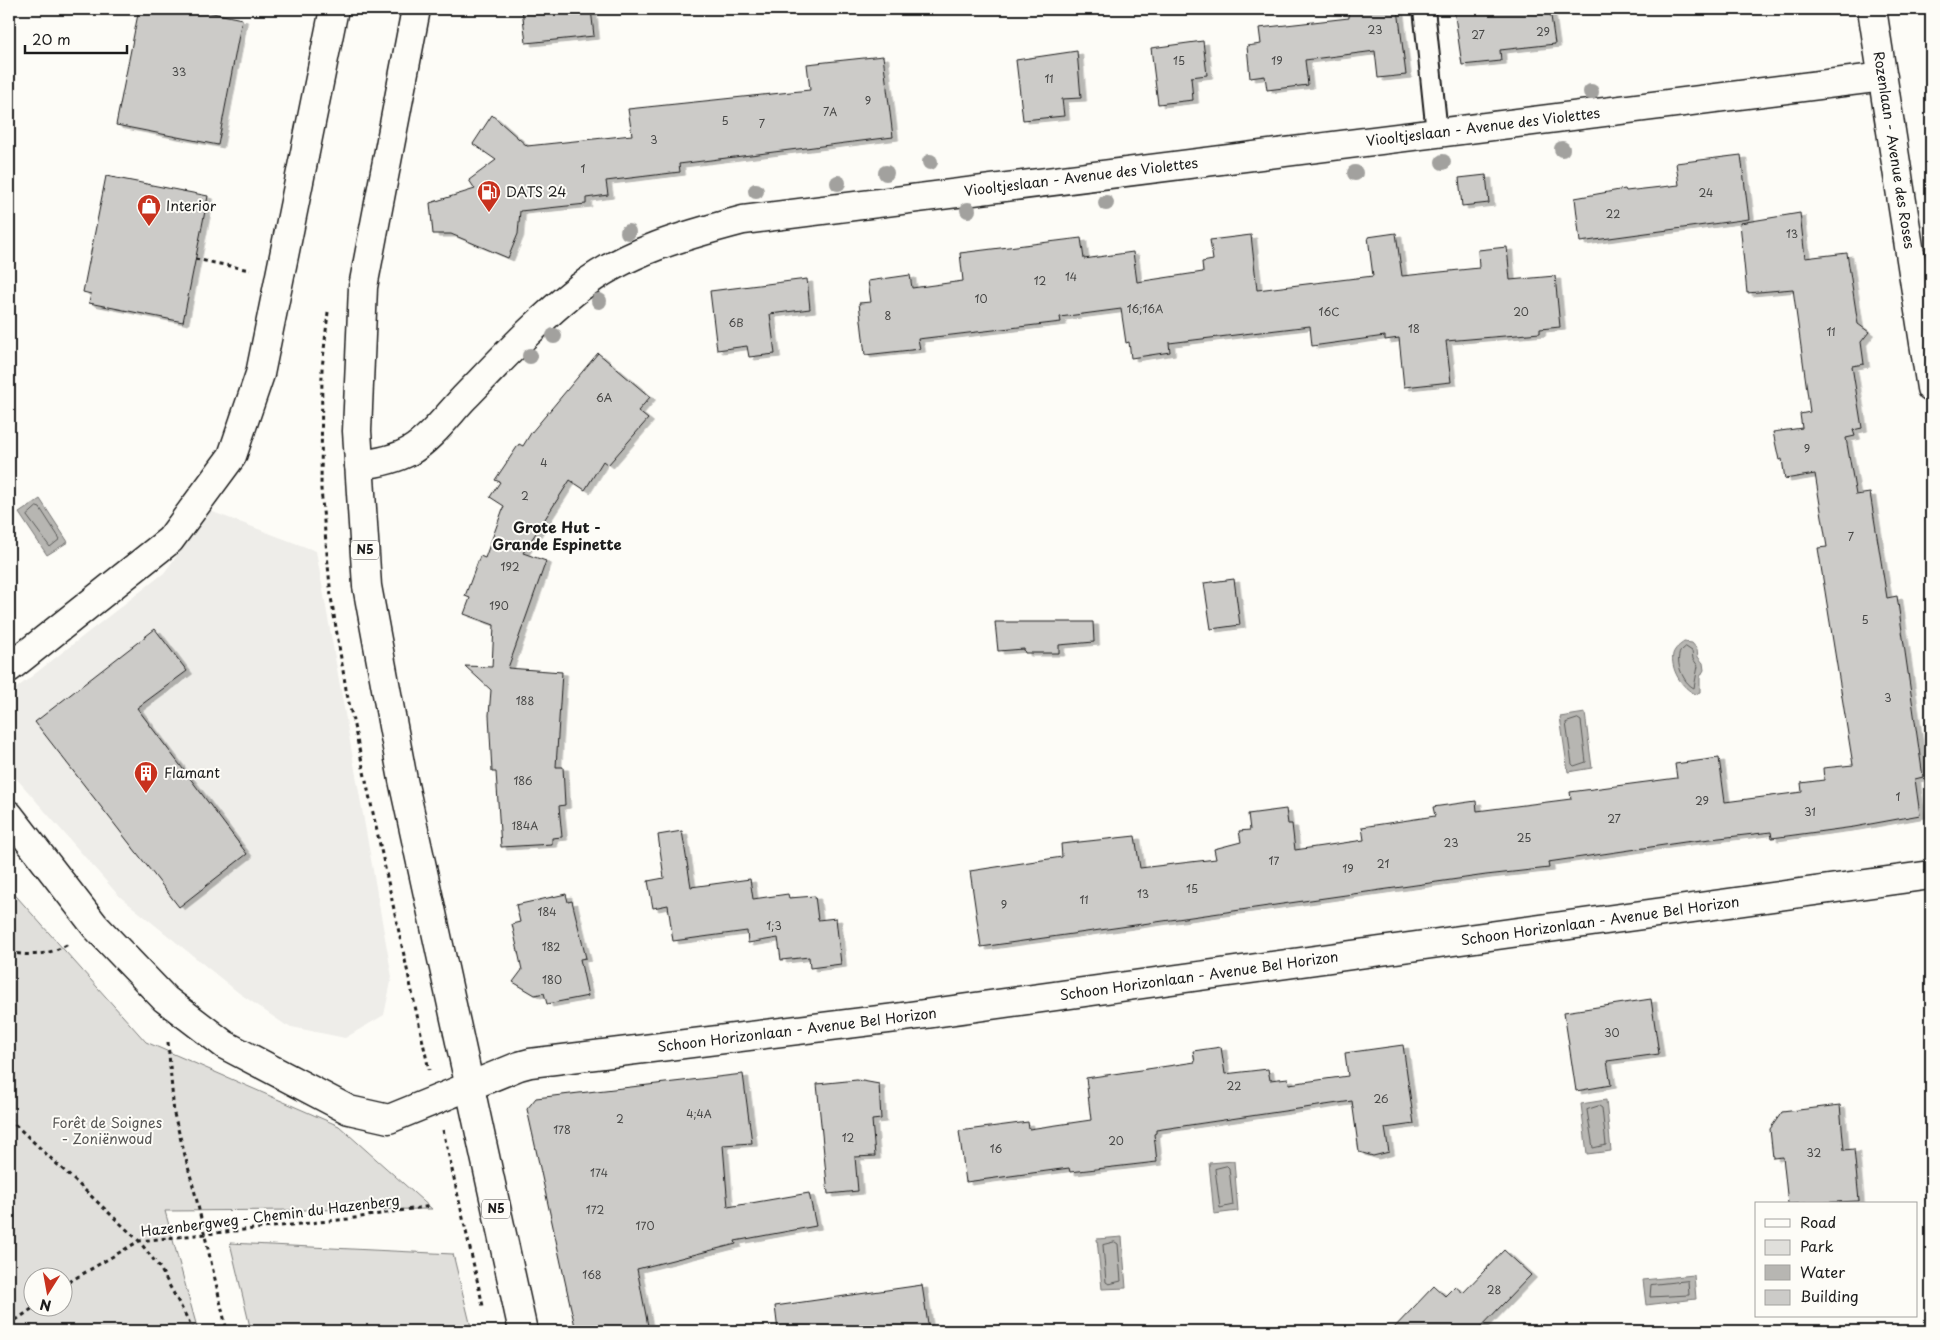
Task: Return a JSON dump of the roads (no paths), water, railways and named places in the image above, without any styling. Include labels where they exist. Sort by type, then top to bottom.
[{"type":"street","points":[[9,668],[170,540],[232,456],[260,374],[334,9]]},
{"type":"street","name":"N5","points":[[416,9],[363,286],[357,431],[367,586],[405,790],[523,1331]]},
{"type":"street","name":"Rozenlaan - Avenue des Roses","points":[[1872,9],[1926,320],[1931,388]]},
{"type":"street","name":"Viooltjeslaan - Avenue des Violettes","points":[[359,465],[384,462],[411,450],[434,429],[530,330],[581,287],[633,256],[688,235],[743,220],[1883,77]]},
{"type":"street","name":"Schoon Horizonlaan - Avenue Bel Horizon","points":[[9,815],[96,926],[165,999],[225,1045],[349,1110],[389,1119],[530,1063],[896,1018],[1931,875]]},
{"type":"lane","points":[[1424,9],[1437,133]]},
{"type":"water","points":[[40,499],[68,542],[47,555],[19,513]]},
{"type":"water","points":[[1684,642],[1692,643],[1703,663],[1704,670],[1700,677],[1700,692],[1696,694],[1686,688],[1678,678],[1673,666],[1673,654]]},
{"type":"water","points":[[1585,713],[1592,768],[1568,772],[1560,717]]},
{"type":"water","points":[[1606,1100],[1611,1151],[1587,1154],[1581,1104]]},
{"type":"water","points":[[1234,1161],[1238,1211],[1214,1214],[1209,1163]]},
{"type":"water","points":[[1122,1237],[1126,1288],[1102,1289],[1097,1239]]},
{"type":"water","points":[[1694,1275],[1696,1299],[1646,1305],[1643,1280]]},
{"type":"place","name":"DATS 24","points":[[489,213]]},
{"type":"place","name":"Interior","points":[[149,227]]},
{"type":"place","name":"Flamant","points":[[146,794]]},
{"type":"district","name":"Grote Hut - Grande Espinette","points":[[557,536]]},
{"type":"park label","name":"Forêt de Soignes - Zoniënwoud","points":[[107,1132]]}]
